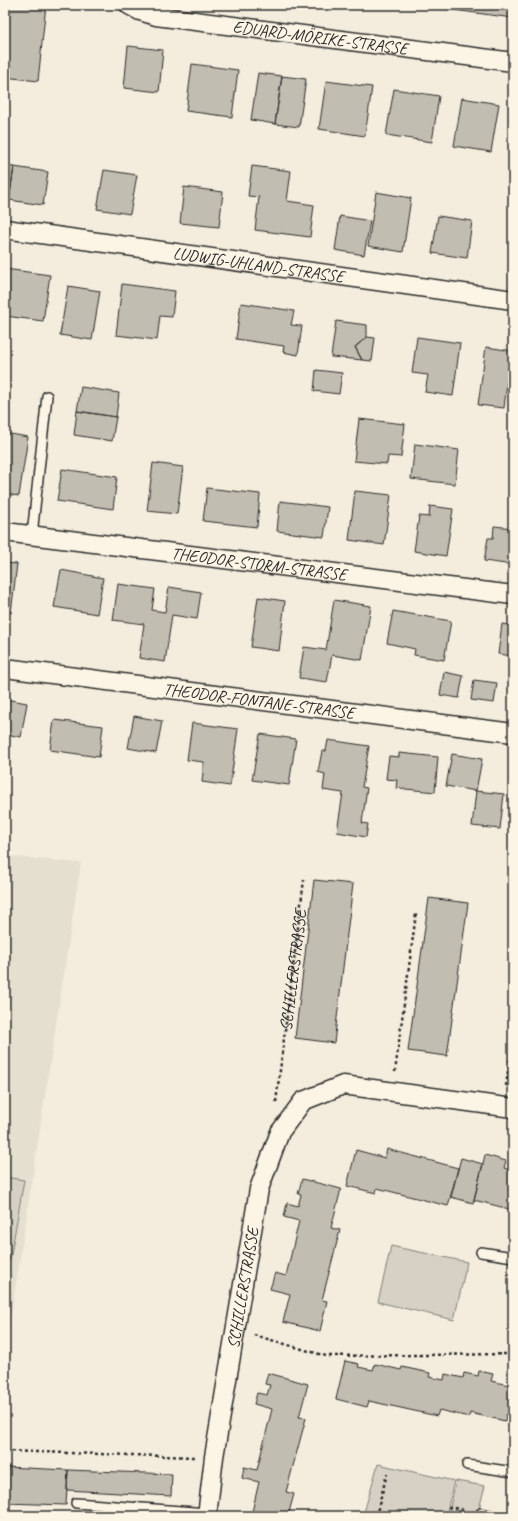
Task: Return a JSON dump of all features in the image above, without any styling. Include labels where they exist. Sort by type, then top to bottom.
[{"type":"street","name":"EDUARD-MÖRIKE-STRASSE","points":[[129,5],[140,11],[156,16],[513,62]]},
{"type":"street","name":"LUDWIG-UHLAND-STRASSE","points":[[5,230],[513,300]]},
{"type":"street","name":"THEODOR-STORM-STRASSE","points":[[5,532],[513,595]]},
{"type":"street","name":"THEODOR-FONTANE-STRASSE","points":[[5,668],[513,733]]},
{"type":"street","name":"SCHILLERSTRASSE","points":[[207,1514],[214,1457],[259,1189],[280,1132],[304,1101],[343,1085],[508,1107]]},
{"type":"lane","points":[[32,535],[47,396]]},
{"type":"lane","points":[[481,1252],[513,1257]]},
{"type":"lane","points":[[467,1465],[513,1472]]},
{"type":"lane","points":[[76,1503],[207,1514]]},
{"type":"lane","points":[[480,1513],[494,1516]]},
{"type":"path","name":"SCHILLERSTRASSE","points":[[287,1123],[274,1115],[304,880]]},
{"type":"path","points":[[392,1092],[416,914]]},
{"type":"path","points":[[508,1107],[513,1037]]},
{"type":"path","points":[[236,1330],[326,1356],[513,1354]]},
{"type":"path","points":[[5,1451],[214,1457]]},
{"type":"path","points":[[376,1516],[387,1474]]},
{"type":"shaded area","points":[[5,856],[81,863],[5,1355]]},
{"type":"shaded area","points":[[5,1177],[24,1180],[10,1260],[5,1260]]},
{"type":"shaded area","points":[[391,1246],[467,1262],[454,1320],[378,1302]]},
{"type":"shaded area","points":[[378,1464],[454,1481],[446,1516],[363,1516]]},
{"type":"shaded area","points":[[456,1481],[485,1486],[477,1516],[448,1516]]},
{"type":"building","points":[[6,5],[46,5],[38,81],[5,77]]},
{"type":"building","points":[[416,5],[513,5],[513,18]]},
{"type":"building","points":[[128,46],[163,50],[159,92],[124,88]]},
{"type":"building","points":[[192,64],[238,70],[232,117],[186,111]]},
{"type":"building","points":[[258,73],[282,76],[275,124],[251,120]]},
{"type":"building","points":[[282,76],[306,79],[299,127],[275,124]]},
{"type":"building","points":[[326,81],[372,87],[365,136],[319,129]]},
{"type":"building","points":[[394,89],[439,96],[432,142],[386,135]]},
{"type":"building","points":[[462,98],[499,104],[491,152],[454,146]]},
{"type":"building","points":[[5,166],[14,167],[9,200],[5,199]]},
{"type":"building","points":[[252,166],[291,171],[287,201],[314,205],[310,237],[255,230],[259,197],[248,196]]},
{"type":"building","points":[[14,167],[48,172],[43,205],[9,200]]},
{"type":"building","points":[[104,170],[137,175],[130,214],[97,209]]},
{"type":"building","points":[[184,187],[223,192],[219,227],[180,223]]},
{"type":"building","points":[[376,192],[411,198],[403,252],[368,246]]},
{"type":"building","points":[[340,216],[370,221],[364,255],[335,250]]},
{"type":"building","points":[[438,216],[472,221],[467,258],[432,253]]},
{"type":"building","points":[[5,269],[50,275],[43,321],[5,316]]},
{"type":"building","points":[[122,284],[175,291],[172,317],[160,316],[157,340],[116,335]]},
{"type":"building","points":[[68,286],[100,291],[92,340],[60,335]]},
{"type":"building","points":[[241,303],[294,311],[291,325],[302,326],[298,355],[283,352],[284,346],[236,339]]},
{"type":"building","points":[[336,321],[367,325],[367,337],[355,347],[362,360],[331,357]]},
{"type":"building","points":[[367,337],[375,338],[372,361],[362,360],[355,347]]},
{"type":"building","points":[[417,337],[460,343],[453,396],[425,392],[428,375],[412,373]]},
{"type":"building","points":[[486,347],[513,351],[513,383],[507,382],[504,408],[478,405]]},
{"type":"building","points":[[316,370],[342,373],[339,394],[314,391]]},
{"type":"building","points":[[81,387],[119,393],[116,417],[77,411]]},
{"type":"building","points":[[77,411],[116,417],[112,441],[74,435]]},
{"type":"building","points":[[359,419],[405,424],[401,457],[388,456],[387,464],[354,461]]},
{"type":"building","points":[[5,433],[28,437],[19,496],[5,494]]},
{"type":"building","points":[[415,444],[459,450],[455,484],[411,479]]},
{"type":"building","points":[[153,463],[183,467],[177,514],[147,511]]},
{"type":"building","points":[[62,469],[117,477],[113,509],[57,501]]},
{"type":"building","points":[[207,488],[260,494],[257,527],[203,521]]},
{"type":"building","points":[[355,491],[391,495],[384,545],[349,540]]},
{"type":"building","points":[[280,501],[328,507],[324,537],[277,531]]},
{"type":"building","points":[[430,506],[453,509],[446,556],[414,551],[419,516],[429,517]]},
{"type":"building","points":[[494,526],[513,528],[513,565],[484,561],[488,538],[493,538]]},
{"type":"building","points":[[5,563],[17,564],[11,613],[5,612]]},
{"type":"building","points":[[61,570],[103,578],[97,614],[54,607]]},
{"type":"building","points":[[118,584],[155,589],[152,610],[165,612],[169,587],[201,592],[197,619],[172,615],[165,662],[139,658],[144,624],[113,620]]},
{"type":"building","points":[[258,597],[285,601],[279,651],[251,647]]},
{"type":"building","points":[[334,600],[371,606],[362,660],[332,655],[327,682],[299,678],[304,647],[326,650]]},
{"type":"building","points":[[393,611],[451,621],[444,660],[414,655],[415,649],[387,643]]},
{"type":"building","points":[[502,624],[513,626],[513,656],[498,654]]},
{"type":"building","points":[[444,672],[463,676],[459,698],[440,695]]},
{"type":"building","points":[[474,680],[497,683],[494,703],[471,700]]},
{"type":"building","points":[[5,699],[27,703],[21,737],[5,734]]},
{"type":"building","points":[[134,716],[162,721],[156,753],[128,748]]},
{"type":"building","points":[[54,720],[103,726],[99,757],[50,750]]},
{"type":"building","points":[[192,723],[238,729],[230,786],[202,782],[204,762],[187,760]]},
{"type":"building","points":[[260,734],[296,739],[289,785],[252,780]]},
{"type":"building","points":[[328,740],[369,746],[362,787],[367,788],[362,823],[368,824],[366,837],[337,832],[343,793],[323,790],[325,774],[318,772],[322,751],[326,751]]},
{"type":"building","points":[[399,753],[438,757],[435,792],[396,788],[397,780],[386,779],[389,756],[399,757]]},
{"type":"building","points":[[452,754],[482,759],[476,791],[446,786]]},
{"type":"building","points":[[476,791],[504,794],[500,829],[472,826]]},
{"type":"building","points":[[314,880],[353,884],[334,1043],[295,1038]]},
{"type":"building","points":[[429,898],[468,903],[447,1056],[408,1051]]},
{"type":"building","points":[[387,1149],[458,1168],[448,1206],[377,1188],[376,1193],[347,1186],[356,1150],[385,1158]]},
{"type":"building","points":[[485,1155],[506,1161],[504,1168],[513,1171],[513,1210],[474,1200]]},
{"type":"building","points":[[461,1158],[483,1164],[473,1203],[451,1197]]},
{"type":"building","points":[[302,1179],[341,1189],[331,1228],[340,1230],[322,1300],[327,1301],[320,1331],[283,1322],[290,1294],[270,1289],[275,1273],[286,1276],[299,1221],[284,1217],[287,1203],[298,1206],[301,1195],[298,1194]]},
{"type":"building","points":[[345,1361],[359,1364],[358,1367],[373,1370],[375,1364],[401,1370],[402,1367],[430,1373],[429,1377],[444,1380],[445,1374],[463,1378],[464,1373],[478,1376],[479,1371],[493,1374],[491,1381],[513,1386],[513,1416],[506,1415],[505,1421],[470,1413],[469,1417],[439,1410],[437,1416],[369,1401],[367,1407],[336,1399]]},
{"type":"building","points":[[268,1373],[308,1384],[299,1417],[306,1418],[286,1492],[294,1494],[288,1516],[266,1516],[252,1512],[259,1482],[242,1478],[244,1467],[257,1470],[272,1409],[254,1404],[257,1393],[267,1395],[270,1385],[265,1384]]},
{"type":"building","points":[[513,1414],[513,1441],[507,1440]]},
{"type":"building","points":[[5,1467],[68,1470],[66,1505],[5,1503]]},
{"type":"building","points":[[68,1470],[172,1474],[171,1496],[67,1490]]}]
